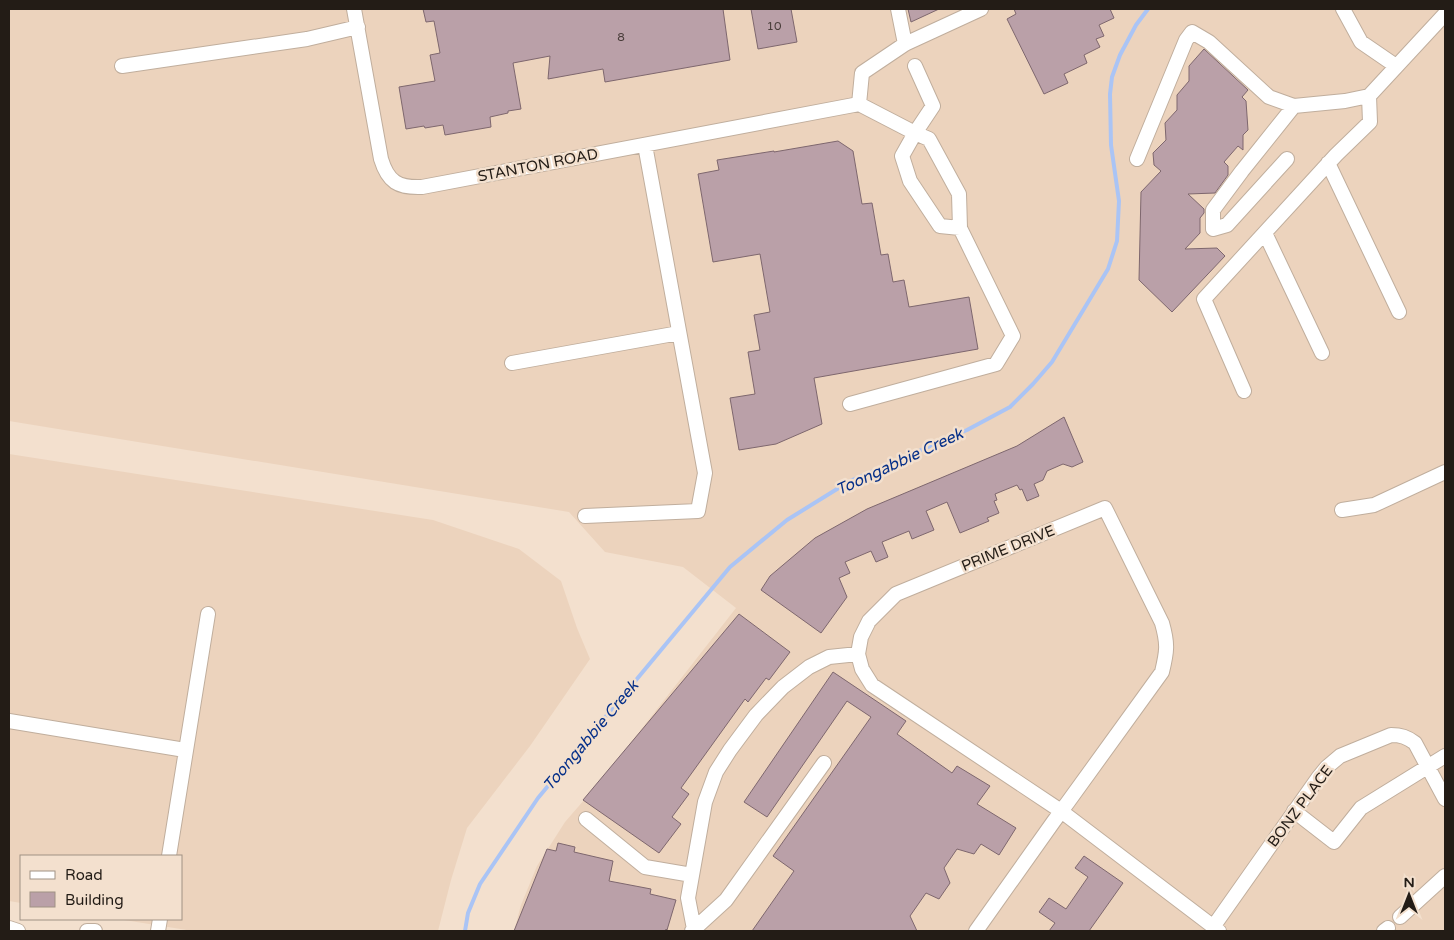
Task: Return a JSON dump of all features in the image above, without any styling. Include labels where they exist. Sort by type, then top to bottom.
[{"type":"street","name":"STANTON ROAD","points":[[354,9],[384,170],[390,178],[407,188],[422,187],[858,104]]},
{"type":"street","points":[[898,9],[905,44]]},
{"type":"street","points":[[1343,9],[1361,42],[1396,66]]},
{"type":"street","points":[[850,404],[996,364],[1013,336],[960,228],[959,194],[929,139],[858,104],[862,74],[905,44],[977,10]]},
{"type":"street","points":[[1137,158],[1186,40],[1192,32],[1209,42],[1269,97],[1294,106],[1345,101],[1369,96],[1445,14]]},
{"type":"street","points":[[122,66],[307,39],[358,27]]},
{"type":"street","points":[[915,66],[933,106],[902,156],[910,181],[940,226],[960,228]]},
{"type":"street","points":[[1244,391],[1204,299],[1328,163],[1370,122],[1369,96]]},
{"type":"street","points":[[1287,158],[1227,226],[1214,230],[1213,210],[1294,106]]},
{"type":"street","points":[[585,516],[698,511],[705,473],[644,144]]},
{"type":"street","points":[[1328,163],[1399,312]]},
{"type":"street","points":[[1264,233],[1322,353]]},
{"type":"street","points":[[512,364],[679,333]]},
{"type":"street","points":[[1342,510],[1374,505],[1445,472]]},
{"type":"street","name":"PRIME DRIVE","points":[[858,654],[861,637],[869,621],[896,594],[1105,508],[1162,623],[1167,638],[1167,652],[1162,672],[1061,812]]},
{"type":"street","points":[[169,855],[208,614]]},
{"type":"street","points":[[694,931],[688,898],[705,802],[716,772],[756,715],[783,687],[809,667],[829,657],[858,654],[862,669],[872,685],[1061,812],[1216,929]]},
{"type":"street","points":[[9,721],[185,750]]},
{"type":"street","name":"BONZ PLACE","points":[[1216,929],[1318,778],[1340,756],[1392,735],[1409,738],[1415,743],[1444,794]]},
{"type":"street","points":[[1294,812],[1334,842],[1361,808],[1445,756]]},
{"type":"street","points":[[694,931],[726,900],[824,763]]},
{"type":"street","points":[[976,931],[1061,812]]},
{"type":"street","points":[[586,819],[645,867],[692,875]]},
{"type":"street","points":[[1400,917],[1445,876]]},
{"type":"street","points":[[9,928],[18,931]]},
{"type":"street","points":[[87,931],[95,931]]},
{"type":"shaded area","points":[[9,9],[1445,9],[1445,931],[514,931],[521,905],[537,866],[565,822],[604,777],[736,608],[683,567],[605,552],[569,512],[9,421]]},
{"type":"shaded area","points":[[9,454],[433,520],[519,549],[561,581],[590,659],[530,746],[467,828],[438,931],[193,931],[124,920],[182,920],[182,855],[20,855],[20,903],[9,901]]},
{"type":"building","points":[[423,9],[723,9],[730,60],[605,82],[603,69],[548,79],[550,56],[513,63],[521,109],[490,117],[491,127],[445,135],[443,125],[406,129],[399,87],[435,81],[430,55],[440,53],[434,21],[426,22]]},
{"type":"building","points":[[751,9],[791,9],[797,42],[758,49]]},
{"type":"building","points":[[908,9],[939,9],[911,22]]},
{"type":"building","points":[[1014,9],[1110,9],[1114,18],[1099,25],[1104,36],[1096,39],[1100,47],[1084,55],[1087,63],[1064,74],[1068,83],[1044,94],[1007,19],[1016,14]]},
{"type":"building","points":[[1204,49],[1248,90],[1242,97],[1246,101],[1248,130],[1243,135],[1243,150],[1238,146],[1224,162],[1228,166],[1228,175],[1215,193],[1188,194],[1204,209],[1204,213],[1200,218],[1200,233],[1185,249],[1217,248],[1225,256],[1172,312],[1139,280],[1141,192],[1161,171],[1154,165],[1153,153],[1166,140],[1165,123],[1177,110],[1177,95],[1189,81],[1189,66]]},
{"type":"building","points":[[838,141],[853,151],[862,204],[872,203],[881,255],[888,254],[893,282],[904,280],[909,307],[969,297],[978,349],[814,378],[822,424],[776,444],[739,450],[730,398],[755,394],[748,352],[760,350],[754,315],[770,312],[760,254],[713,262],[698,174],[719,170],[717,160]]},
{"type":"building","points":[[1064,417],[1083,462],[1072,467],[1063,464],[1047,471],[1043,480],[1034,484],[1039,496],[1027,501],[1022,489],[1020,490],[1017,485],[995,494],[997,500],[994,501],[999,513],[987,518],[989,521],[960,533],[947,502],[926,511],[934,530],[912,539],[909,531],[882,542],[888,557],[876,562],[871,551],[845,562],[850,573],[839,578],[847,597],[821,633],[761,590],[770,576],[815,538],[867,509],[1017,446]]},
{"type":"building","points":[[739,614],[790,652],[769,680],[766,678],[748,702],[745,699],[681,788],[689,794],[672,817],[681,824],[659,853],[583,800]]},
{"type":"building","points":[[833,672],[906,721],[897,734],[952,773],[957,766],[990,786],[977,804],[1016,828],[999,855],[981,844],[974,854],[957,849],[944,868],[950,883],[939,899],[926,893],[910,916],[917,931],[752,931],[794,871],[773,856],[871,717],[847,701],[767,817],[744,802]]},
{"type":"building","points":[[558,843],[575,847],[574,852],[613,861],[609,881],[651,889],[650,894],[676,900],[667,930],[514,931],[547,849],[556,851]]},
{"type":"building","points":[[1084,856],[1123,883],[1089,931],[1049,931],[1055,923],[1039,912],[1049,898],[1066,909],[1088,877],[1075,868]]},
{"type":"waterway","name":"Toongabbie Creek","points":[[465,931],[468,913],[480,884],[538,798],[730,567],[787,520],[850,481],[967,430],[1010,407],[1052,362],[1108,269],[1117,241],[1119,201],[1111,145],[1110,94],[1112,77],[1120,55],[1136,25],[1148,9]]}]
